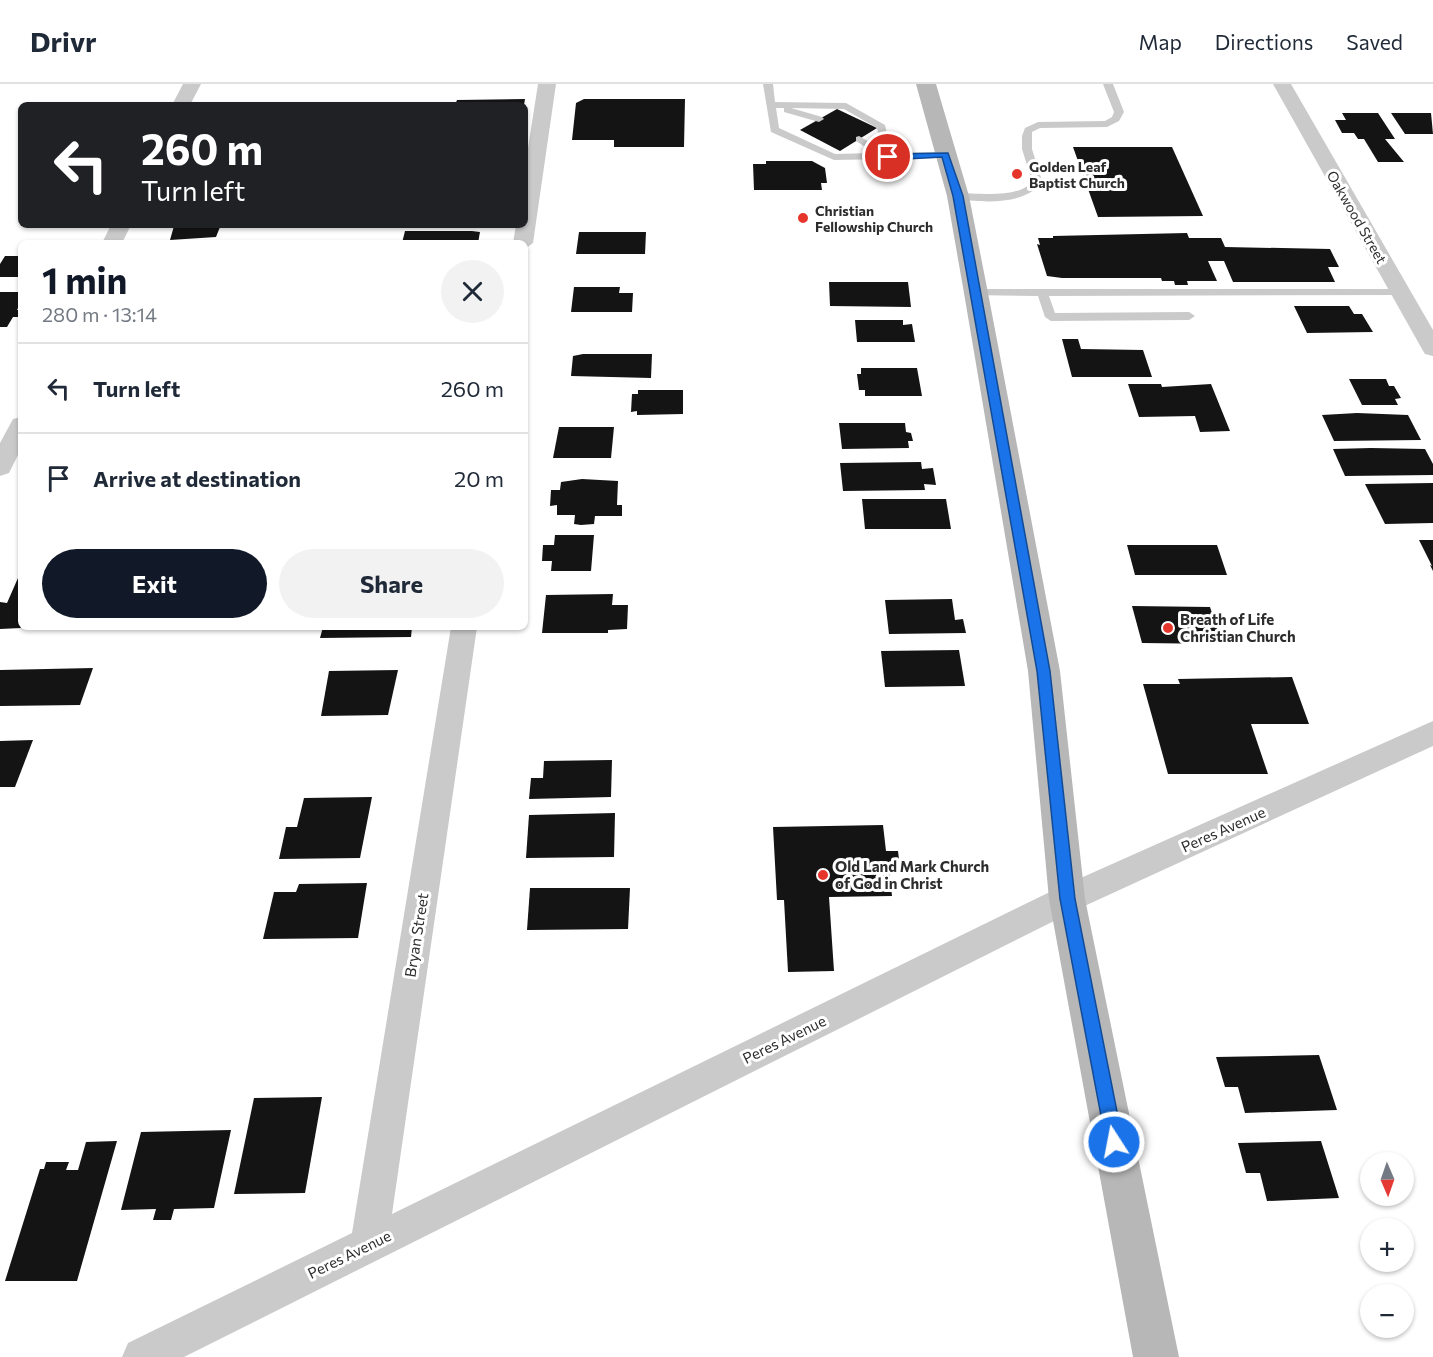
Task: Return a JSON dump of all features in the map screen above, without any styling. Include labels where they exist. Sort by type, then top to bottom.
[{"type":"main road","points":[[926,84],[958,196],[976,293],[1044,671],[1067,899],[1156,1357]]},
{"type":"street","points":[[183,102],[192,84]]},
{"type":"street","points":[[528,210],[547,84]]},
{"type":"street","name":"Oakwood Street","points":[[1282,84],[1433,350]]},
{"type":"street","points":[[0,467],[18,431]]},
{"type":"street","name":"Bryan Street","points":[[369,1244],[464,630]]},
{"type":"street","name":"Peres Avenue","points":[[142,1357],[1067,899],[1433,733]]},
{"type":"lane","points":[[768,84],[774,130],[834,157],[945,155]]},
{"type":"lane","points":[[958,196],[1014,195],[1029,192],[1036,186],[1037,180],[1025,137],[1028,130],[1038,125],[1101,124],[1116,119],[1119,112],[1108,84]]},
{"type":"lane","points":[[770,105],[819,119]]},
{"type":"lane","points":[[770,105],[846,106],[882,127],[888,157]]},
{"type":"lane","points":[[859,139],[888,157]]},
{"type":"lane","points":[[976,293],[1400,292]]},
{"type":"lane","points":[[1042,293],[1051,317],[1189,316]]},
{"type":"building","points":[[525,99],[524,102],[456,102],[457,100]]},
{"type":"building","points":[[584,99],[685,99],[684,147],[614,147],[614,140],[572,140],[576,103]]},
{"type":"building","points":[[837,109],[877,128],[840,151],[800,130]]},
{"type":"building","points":[[1342,113],[1378,113],[1395,139],[1385,139],[1404,162],[1378,162],[1364,139],[1358,139],[1354,133],[1342,133],[1335,120],[1346,120]]},
{"type":"building","points":[[1391,113],[1431,113],[1433,134],[1405,134]]},
{"type":"building","points":[[1073,147],[1172,147],[1203,216],[1098,217]]},
{"type":"building","points":[[766,161],[812,161],[825,168],[827,183],[821,183],[822,190],[754,190],[753,164],[766,164]]},
{"type":"building","points":[[173,228],[220,228],[216,237],[170,240]]},
{"type":"building","points":[[405,231],[480,232],[479,240],[403,240]]},
{"type":"building","points":[[579,232],[646,232],[645,254],[576,254]]},
{"type":"building","points":[[1187,233],[1189,238],[1221,238],[1225,247],[1330,249],[1339,267],[1328,267],[1335,282],[1233,282],[1224,261],[1208,261],[1217,281],[1187,281],[1188,285],[1175,285],[1174,281],[1162,281],[1161,278],[1062,278],[1047,276],[1037,244],[1040,245],[1038,238],[1053,238],[1053,236]]},
{"type":"building","points":[[5,256],[18,256],[18,277],[0,277],[0,264]]},
{"type":"building","points":[[829,282],[908,282],[911,307],[830,306]]},
{"type":"building","points":[[574,287],[620,287],[619,293],[633,293],[632,312],[571,312]]},
{"type":"building","points":[[0,292],[18,292],[18,317],[13,317],[7,327],[0,327]]},
{"type":"building","points":[[1294,306],[1349,306],[1354,314],[1362,314],[1373,332],[1307,333]]},
{"type":"building","points":[[855,320],[903,320],[903,325],[912,324],[915,342],[857,342]]},
{"type":"building","points":[[1062,339],[1078,339],[1081,349],[1143,350],[1152,377],[1072,377]]},
{"type":"building","points":[[652,354],[651,378],[571,376],[573,356]]},
{"type":"building","points":[[861,368],[917,368],[922,396],[865,396],[865,390],[859,390],[857,374],[861,374]]},
{"type":"building","points":[[1349,379],[1386,379],[1389,386],[1394,386],[1401,398],[1395,399],[1398,405],[1362,405]]},
{"type":"building","points":[[1128,384],[1161,384],[1162,387],[1211,384],[1230,431],[1200,432],[1195,416],[1139,417]]},
{"type":"building","points":[[638,390],[683,390],[683,414],[637,415],[637,411],[631,412],[632,394],[638,394]]},
{"type":"building","points":[[1357,413],[1408,415],[1421,440],[1334,441],[1322,415]]},
{"type":"building","points":[[839,423],[905,423],[906,432],[911,433],[913,441],[908,441],[909,448],[842,449]]},
{"type":"building","points":[[559,427],[614,427],[611,458],[553,458]]},
{"type":"building","points":[[1333,449],[1425,449],[1433,464],[1433,475],[1345,476]]},
{"type":"building","points":[[921,462],[922,469],[933,468],[936,485],[924,484],[925,490],[843,491],[840,463]]},
{"type":"building","points":[[582,479],[618,481],[617,505],[622,505],[622,516],[595,516],[594,524],[581,525],[574,524],[575,515],[557,515],[557,505],[550,506],[551,490],[560,490],[561,482]]},
{"type":"building","points":[[1433,483],[1433,523],[1385,524],[1365,484]]},
{"type":"building","points":[[862,499],[946,499],[951,529],[865,529]]},
{"type":"building","points":[[555,535],[594,535],[591,571],[551,571],[552,561],[542,561],[543,545],[554,545]]},
{"type":"building","points":[[1419,540],[1433,540],[1433,571],[1430,565],[1432,566]]},
{"type":"building","points":[[1127,545],[1217,545],[1227,575],[1135,575]]},
{"type":"building","points":[[18,578],[18,628],[0,629],[0,602],[7,603]]},
{"type":"building","points":[[613,594],[612,605],[628,605],[627,629],[608,630],[608,633],[542,633],[546,595]]},
{"type":"building","points":[[952,599],[955,620],[963,619],[966,633],[889,634],[885,600]]},
{"type":"building","points":[[1132,606],[1210,607],[1222,644],[1142,643]]},
{"type":"building","points":[[322,630],[412,630],[411,637],[320,638]]},
{"type":"building","points":[[959,650],[965,686],[885,687],[881,651]]},
{"type":"building","points":[[93,668],[80,705],[0,706],[0,670]]},
{"type":"building","points":[[398,670],[388,715],[321,716],[329,671]]},
{"type":"building","points":[[1292,677],[1309,724],[1251,724],[1268,774],[1168,774],[1143,684],[1180,684],[1178,679]]},
{"type":"building","points":[[33,740],[15,787],[0,787],[0,741]]},
{"type":"building","points":[[612,760],[611,797],[529,799],[531,778],[543,778],[544,761]]},
{"type":"building","points":[[372,797],[360,858],[279,859],[286,827],[297,827],[304,798]]},
{"type":"building","points":[[615,813],[614,857],[526,858],[529,815]]},
{"type":"building","points":[[883,825],[886,851],[898,851],[900,868],[889,869],[892,896],[829,897],[834,971],[788,972],[784,900],[777,900],[773,827]]},
{"type":"building","points":[[367,883],[358,938],[263,939],[274,892],[296,892],[299,884]]},
{"type":"building","points":[[530,888],[630,888],[628,929],[527,930]]},
{"type":"building","points":[[1319,1055],[1337,1110],[1245,1113],[1238,1087],[1225,1087],[1216,1057]]},
{"type":"building","points":[[322,1097],[305,1193],[234,1194],[254,1098]]},
{"type":"building","points":[[231,1130],[214,1208],[174,1209],[171,1220],[153,1220],[156,1209],[121,1210],[141,1132]]},
{"type":"building","points":[[117,1141],[77,1281],[5,1281],[40,1169],[44,1169],[46,1162],[69,1162],[66,1170],[78,1170],[86,1142]]},
{"type":"building","points":[[1321,1141],[1339,1198],[1267,1201],[1260,1173],[1246,1173],[1238,1143]]},
{"type":"place","name":"Golden Leaf Baptist Church","points":[[1017,174]]},
{"type":"place","name":"Christian Fellowship Church","points":[[803,218]]},
{"type":"place","name":"Breath of Life Christian Church","points":[[1168,628]]},
{"type":"place","name":"Old Land Mark Church of God in Christ","points":[[823,875]]},
{"type":"route","points":[[888,157],[945,155],[958,196],[1044,671],[1067,899],[1114,1142]]}]
